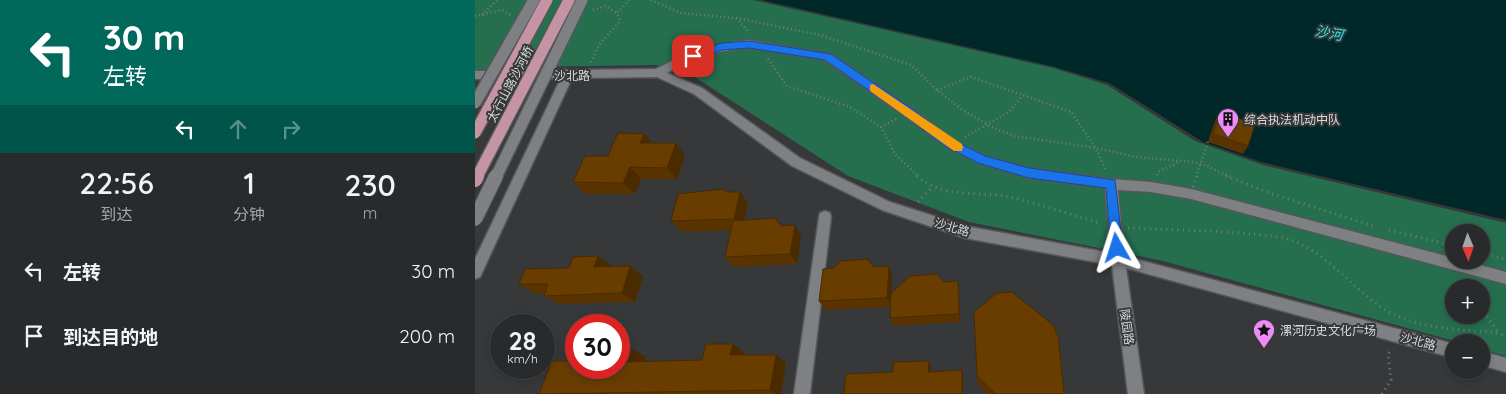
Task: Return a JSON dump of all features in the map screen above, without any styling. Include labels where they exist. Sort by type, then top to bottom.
[{"type":"main road","name":"太行山路沙河桥","points":[[475,133],[547,0]]},
{"type":"main road","name":"太行山路沙河桥","points":[[475,180],[569,0]]},
{"type":"street","points":[[475,103],[534,0]]},
{"type":"street","points":[[475,219],[583,0]]},
{"type":"street","points":[[658,73],[683,59],[722,46],[749,44],[827,57],[954,146],[982,160],[1029,173],[1111,184],[1151,186],[1191,194],[1506,278]]},
{"type":"street","name":"沙北路","points":[[475,75],[658,73],[698,91],[796,162],[886,206],[965,232],[1118,260],[1445,349]]},
{"type":"street","points":[[475,273],[568,75]]},
{"type":"street","name":"陵园路","points":[[1111,184],[1118,260],[1136,394]]},
{"type":"street","points":[[802,394],[825,217]]},
{"type":"street","points":[[1490,361],[1506,365]]},
{"type":"path","points":[[482,15],[497,0]]},
{"type":"path","points":[[617,13],[629,0]]},
{"type":"path","points":[[651,0],[681,13],[736,18],[820,36],[911,65],[937,90],[963,110],[987,125],[1015,136],[1096,148],[1136,157],[1193,162],[1207,166],[1270,193],[1374,226]]},
{"type":"path","points":[[585,75],[599,45],[620,21],[617,13],[605,6]]},
{"type":"path","points":[[475,16],[502,10]]},
{"type":"path","points":[[736,18],[762,46]]},
{"type":"path","points":[[937,90],[971,77],[1071,112],[1096,148],[1111,184]]},
{"type":"path","points":[[954,146],[975,130],[1009,112],[1023,95]]},
{"type":"path","points":[[1193,187],[1208,142]]},
{"type":"path","points":[[1151,186],[1159,172],[1180,162]]},
{"type":"path","points":[[907,213],[933,186]]},
{"type":"path","points":[[1383,228],[1445,244]]},
{"type":"path","points":[[1490,255],[1506,259]]},
{"type":"path","points":[[1382,394],[1391,380],[1388,354],[1403,338],[1403,318]]},
{"type":"path","points":[[1490,321],[1498,333]]},
{"type":"green space","points":[[475,0],[753,0],[1053,68],[1107,85],[1195,141],[1263,165],[1506,223],[1506,356],[1490,352],[1490,334],[1445,334],[1445,338],[1163,261],[969,222],[848,176],[693,76],[656,65],[522,67],[475,71]]},
{"type":"water","name":"沙河","points":[[761,0],[1506,0],[1506,220],[1261,162],[1203,142],[1109,83],[1051,66]]},
{"type":"building","points":[[1220,112],[1255,124],[1248,146],[1213,134]]},
{"type":"building","points":[[618,133],[644,134],[640,143],[676,143],[667,168],[630,167],[623,183],[573,182],[585,156],[608,156]]},
{"type":"building","points":[[723,189],[726,192],[740,192],[734,219],[671,221],[678,194]]},
{"type":"building","points":[[775,218],[781,226],[795,225],[790,254],[725,257],[733,221]]},
{"type":"building","points":[[598,256],[594,267],[630,266],[622,293],[544,296],[548,284],[519,284],[525,269],[569,268],[573,257]]},
{"type":"building","points":[[867,259],[874,267],[889,266],[887,298],[819,301],[823,269],[833,268],[841,261]]},
{"type":"building","points":[[936,274],[944,282],[958,281],[959,314],[890,318],[891,293],[910,276]]},
{"type":"building","points":[[1012,292],[1053,325],[1058,336],[1064,394],[996,394],[977,376],[974,312],[997,293]]},
{"type":"building","points":[[706,344],[733,344],[730,355],[776,355],[770,390],[539,394],[545,379],[555,379],[555,361],[565,361],[565,379],[630,379],[630,362],[702,360]]},
{"type":"building","points":[[929,361],[928,372],[962,370],[962,394],[844,394],[846,374],[893,372],[893,362]]},
{"type":"slow traffic","points":[[873,88],[949,143],[958,147]]},
{"type":"place","name":"综合执法机动中队","points":[[1228,138]]},
{"type":"place","name":"漯河历史文化广场","points":[[1264,349]]},
{"type":"route","points":[[693,56],[722,46],[749,44],[827,57],[908,112],[949,143],[982,160],[1029,173],[1111,184],[1117,248]]}]
